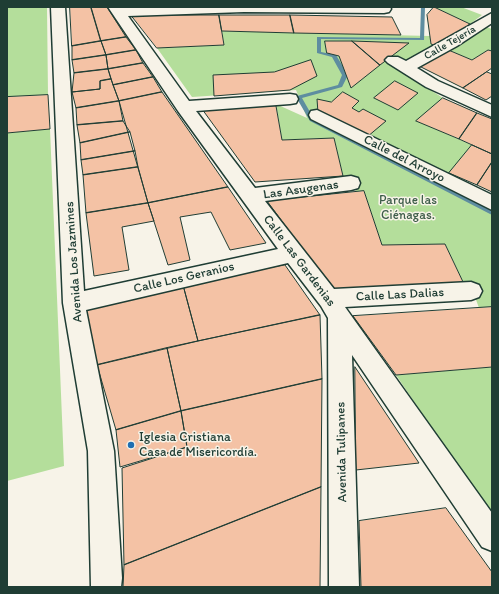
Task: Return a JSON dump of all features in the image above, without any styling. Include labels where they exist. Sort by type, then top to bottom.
[{"type":"street","name":"Avenida Los Jazmines","points":[[58,7],[74,303],[101,451],[107,578],[106,587]]},
{"type":"street","points":[[117,10],[244,8],[384,9]]},
{"type":"street","name":"Calle Las Gardenias","points":[[117,10],[184,107],[334,308],[492,537]]},
{"type":"street","name":"Calle Tejería","points":[[488,13],[452,43],[400,63],[432,84],[492,112]]},
{"type":"street","points":[[184,107],[290,99]]},
{"type":"street","name":"Calle del Arroyo","points":[[317,115],[492,203]]},
{"type":"street","name":"Las Asugenas","points":[[251,196],[351,183]]},
{"type":"street","name":"Calle Los Geranios","points":[[74,303],[293,254]]},
{"type":"street","name":"Calle Las Dalias","points":[[334,308],[470,291]]},
{"type":"street","name":"Avenida Tulipanes","points":[[334,308],[344,587]]},
{"type":"green space","points":[[7,7],[47,7],[48,95],[7,97]]},
{"type":"green space","points":[[434,7],[461,7],[482,15],[470,24]]},
{"type":"green space","points":[[484,26],[492,29],[492,51],[488,50],[472,60],[446,49]]},
{"type":"green space","name":"Parque las Ciénagas.","points":[[222,31],[430,36],[431,44],[438,47],[404,62],[388,63],[443,98],[417,121],[472,145],[442,183],[492,207],[492,307],[479,308],[470,283],[464,284],[445,244],[382,245],[364,191],[356,192],[353,182],[343,176],[334,138],[282,140],[276,104],[307,118],[296,90],[192,97],[157,48],[224,45]]},
{"type":"green space","points":[[50,129],[64,466],[7,481],[7,133]]},
{"type":"green space","points":[[492,367],[492,517],[396,375]]},
{"type":"building","points":[[70,7],[91,7],[101,41],[72,46]]},
{"type":"building","points":[[91,7],[107,7],[126,37],[101,41]]},
{"type":"building","points":[[434,7],[470,24],[438,47],[431,44],[427,15]]},
{"type":"building","points":[[131,15],[219,15],[224,45],[157,48]]},
{"type":"building","points":[[219,15],[290,15],[294,33],[222,31]]},
{"type":"building","points":[[290,15],[392,17],[401,35],[294,33]]},
{"type":"building","points":[[126,37],[136,50],[106,55],[101,41]]},
{"type":"building","points":[[101,41],[106,55],[72,60],[72,46]]},
{"type":"building","points":[[325,41],[352,41],[380,65],[351,88],[339,56],[327,53]]},
{"type":"building","points":[[352,41],[409,43],[380,65]]},
{"type":"building","points":[[446,49],[472,60],[488,50],[492,51],[492,68],[463,88],[419,66]]},
{"type":"building","points":[[136,50],[143,63],[108,69],[106,55]]},
{"type":"building","points":[[106,55],[108,69],[74,73],[72,60]]},
{"type":"building","points":[[311,60],[317,76],[290,90],[214,96],[213,75],[274,72]]},
{"type":"building","points":[[143,63],[153,77],[113,85],[108,69]]},
{"type":"building","points":[[108,69],[111,79],[100,81],[100,89],[72,92],[74,73]]},
{"type":"building","points":[[487,72],[492,74],[492,96],[486,100],[463,88]]},
{"type":"building","points":[[153,77],[162,92],[119,101],[113,85]]},
{"type":"building","points":[[111,79],[119,101],[76,108],[72,92],[100,89],[100,81]]},
{"type":"building","points":[[395,81],[418,93],[398,110],[374,98]]},
{"type":"building","points":[[162,92],[228,187],[148,203],[119,101]]},
{"type":"building","points":[[343,92],[359,101],[352,108],[359,112],[363,109],[386,121],[367,137],[318,113],[317,99],[331,102]]},
{"type":"building","points":[[48,95],[50,129],[7,133],[7,97]]},
{"type":"building","points":[[443,98],[477,113],[459,139],[416,121]]},
{"type":"building","points":[[119,101],[123,121],[77,125],[76,108]]},
{"type":"building","points":[[276,106],[282,140],[334,138],[343,176],[255,182],[202,109]]},
{"type":"building","points":[[477,113],[492,119],[492,154],[459,139]]},
{"type":"building","points":[[123,121],[130,132],[80,143],[77,125]]},
{"type":"building","points":[[130,132],[135,151],[81,160],[80,143]]},
{"type":"building","points":[[472,145],[492,154],[492,162],[477,185],[449,173]]},
{"type":"building","points":[[135,151],[138,167],[83,175],[81,160]]},
{"type":"building","points":[[492,162],[492,192],[477,185]]},
{"type":"building","points":[[138,167],[148,203],[86,213],[83,175]]},
{"type":"building","points":[[228,187],[266,243],[230,250],[211,212],[180,217],[190,260],[168,265],[148,203]]},
{"type":"building","points":[[364,191],[382,245],[445,244],[464,284],[335,293],[267,201]]},
{"type":"building","points":[[148,203],[154,221],[122,227],[129,270],[94,276],[86,213]]},
{"type":"building","points":[[285,265],[320,315],[198,341],[183,285]]},
{"type":"building","points":[[183,285],[198,341],[97,365],[85,308]]},
{"type":"building","points":[[492,307],[492,367],[396,375],[353,316]]},
{"type":"building","points":[[320,315],[322,379],[181,411],[167,348]]},
{"type":"building","points":[[167,348],[181,411],[116,430],[97,365]]},
{"type":"building","points":[[355,367],[419,463],[356,470]]},
{"type":"building","points":[[322,379],[321,487],[124,565],[122,468],[187,447],[181,411]]},
{"type":"building","points":[[181,411],[187,447],[120,467],[116,430]]},
{"type":"building","points":[[321,487],[320,587],[123,587],[124,565]]},
{"type":"building","points":[[446,508],[492,572],[492,587],[361,587],[359,521]]},
{"type":"waterway","points":[[423,7],[422,39],[319,38],[319,53],[334,56],[345,75],[340,86],[299,97],[312,120],[492,213]]},
{"type":"place","name":"Iglesia Cristiana Casa de Misericordía.","points":[[131,445]]}]
